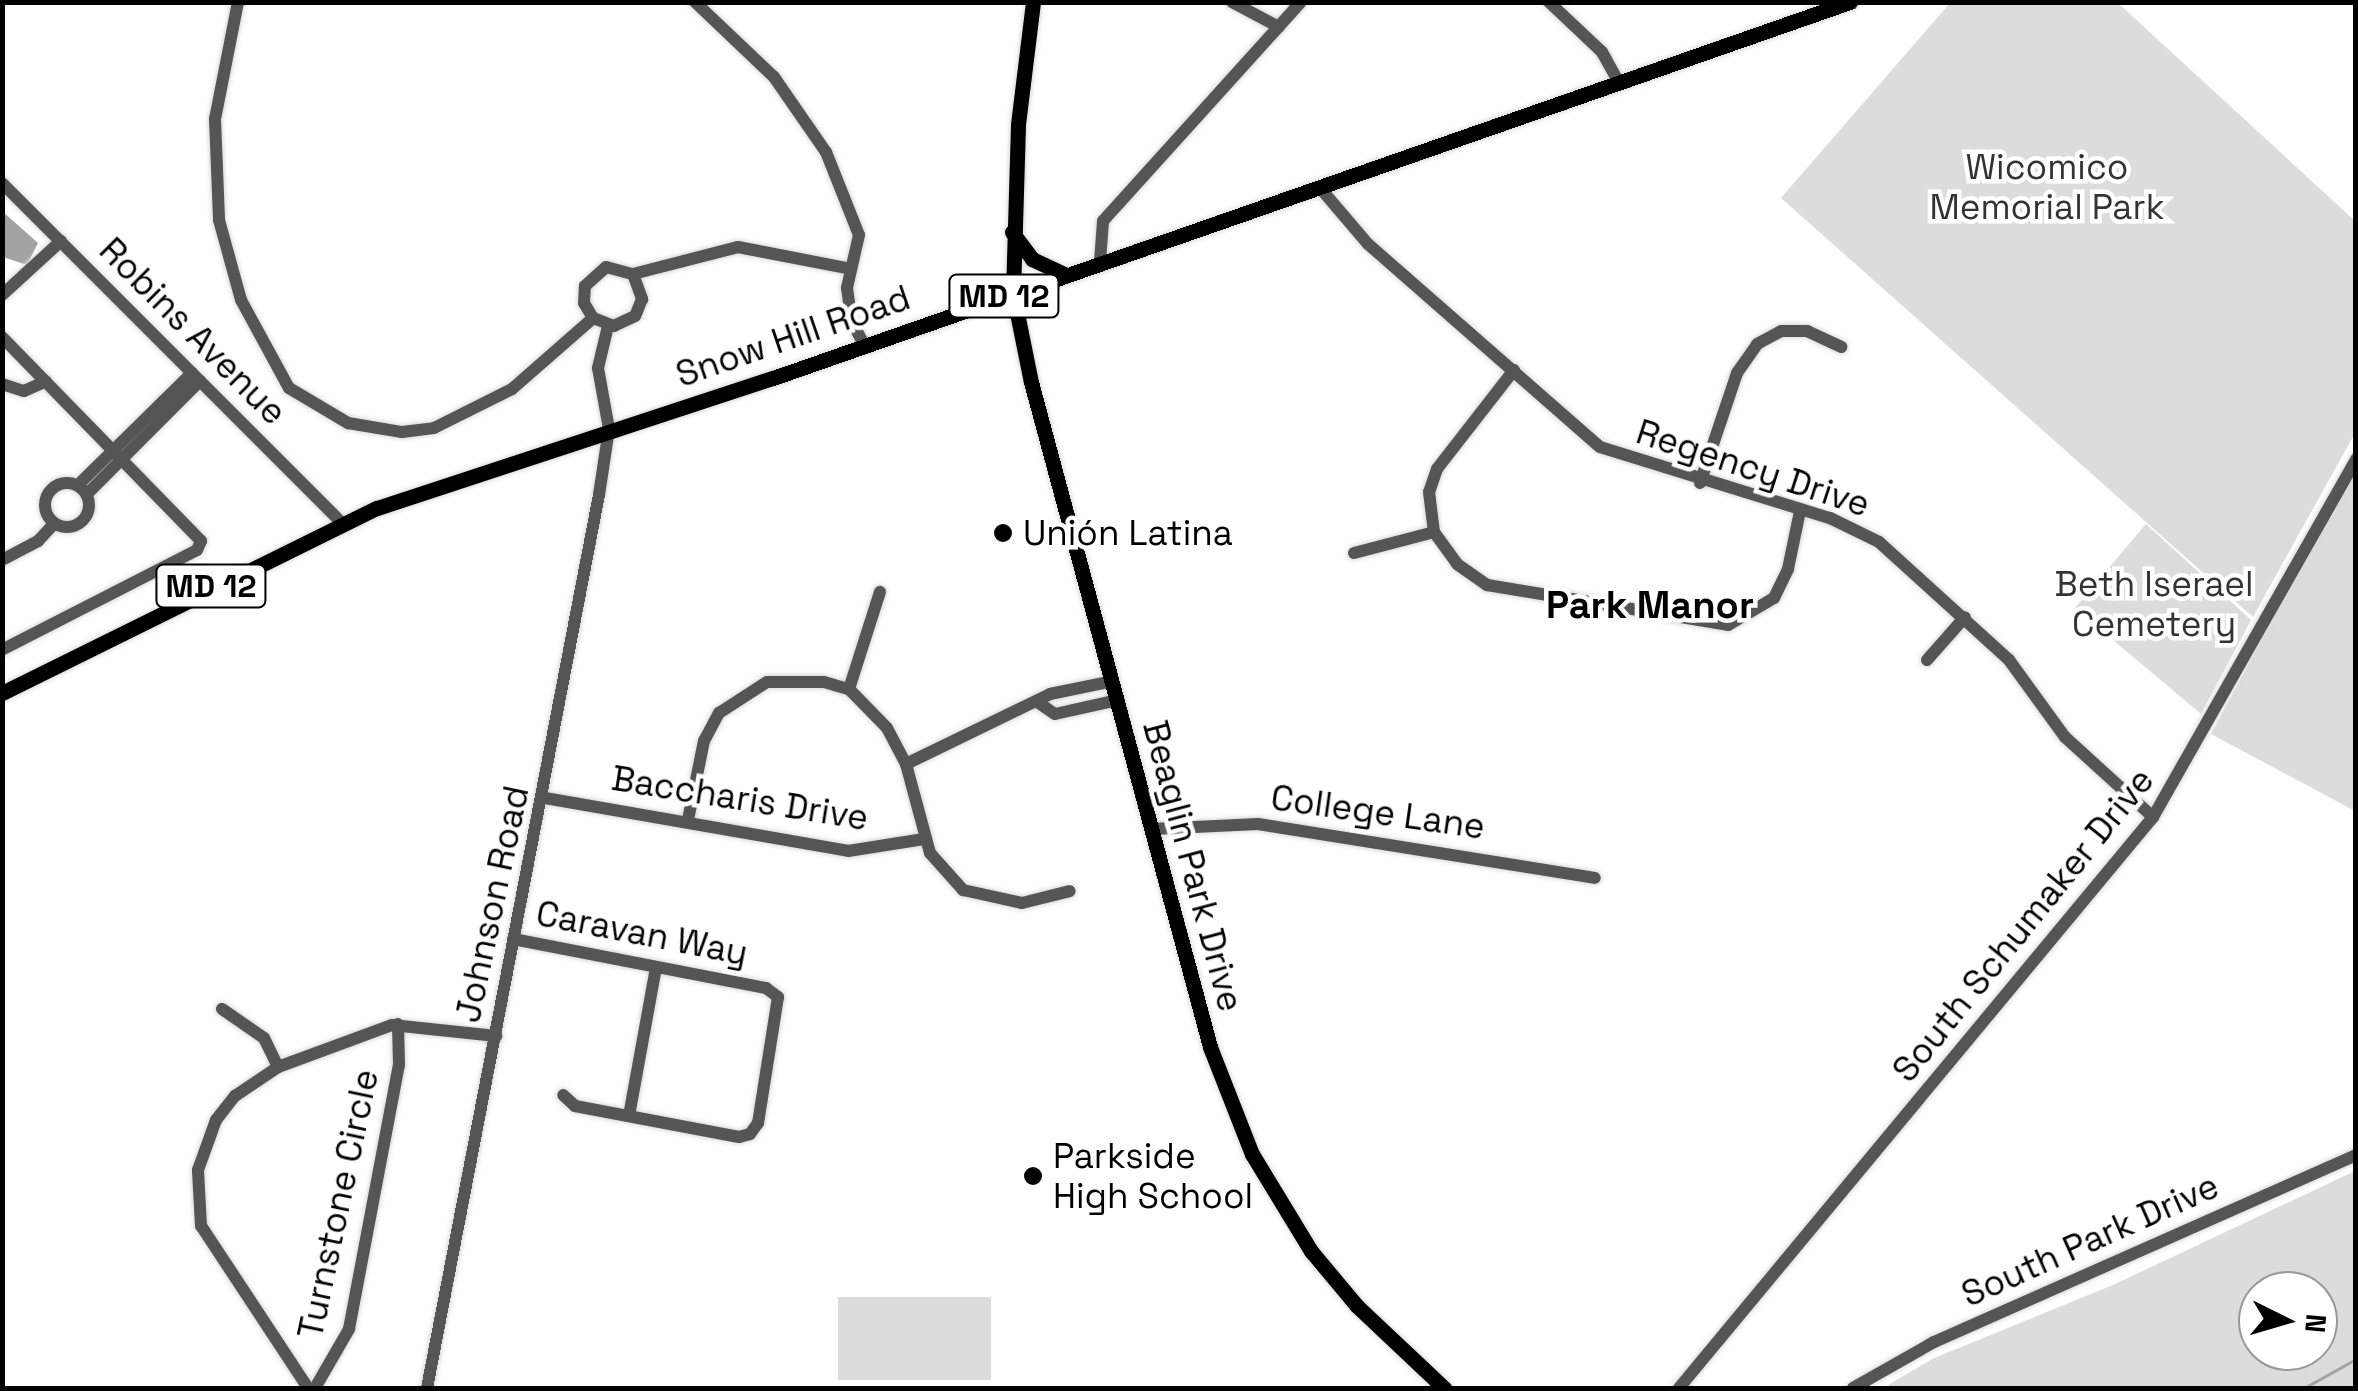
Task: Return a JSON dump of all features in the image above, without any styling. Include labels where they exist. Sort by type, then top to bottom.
[{"type":"main road","name":"Beaglin Park Drive","points":[[1033,2],[1012,231],[1013,293],[1031,382],[1210,1047],[1252,1154],[1336,1283],[1444,1388]]},
{"type":"main road","name":"Snow Hill Road","points":[[2,693],[341,522],[1322,188],[1848,3]]},
{"type":"main road","points":[[1012,231],[1032,258],[1066,274]]},
{"type":"street","points":[[238,2],[215,119],[219,220],[241,300],[289,388],[348,423],[402,432],[434,428],[492,403],[592,318]]},
{"type":"street","points":[[695,2],[774,77],[826,152],[856,224],[848,306],[863,343]]},
{"type":"street","points":[[1232,2],[1279,27]]},
{"type":"street","points":[[1100,262],[1103,222],[1301,2]]},
{"type":"street","points":[[1549,2],[1602,52],[1619,83]]},
{"type":"street","name":"Robins Avenue","points":[[2,183],[341,522]]},
{"type":"street","name":"Regency Drive","points":[[1322,188],[1368,244],[1600,447],[1700,483],[1800,510],[1878,542],[1965,616],[2030,685],[2065,737],[2154,817]]},
{"type":"street","points":[[2,295],[60,241]]},
{"type":"street","points":[[632,274],[642,290],[640,308],[628,322],[608,326],[592,318],[583,294],[590,278],[606,267],[632,274],[738,247],[851,269]]},
{"type":"street","points":[[608,326],[598,379],[609,429]]},
{"type":"street","points":[[1700,483],[1737,372],[1757,344],[1781,331],[1807,330],[1842,348]]},
{"type":"street","points":[[2,337],[196,532],[197,550],[2,650]]},
{"type":"street","points":[[1514,370],[1437,469],[1429,492],[1434,532],[1457,564],[1487,585],[1728,625],[1774,598],[1788,569],[1800,510]]},
{"type":"street","points":[[82,490],[196,377]]},
{"type":"street","points":[[2,384],[24,391],[46,381]]},
{"type":"street","name":"Johnson Road","points":[[427,1388],[513,938],[545,798],[609,429]]},
{"type":"street","name":"South Schumaker Drive","points":[[1678,1388],[2154,817],[2356,459]]},
{"type":"street","points":[[54,524],[44,509],[47,493],[58,484],[82,490]]},
{"type":"street","points":[[2,560],[38,541],[54,524],[78,524],[88,512],[82,490]]},
{"type":"street","points":[[1354,553],[1434,532]]},
{"type":"street","points":[[849,689],[880,592]]},
{"type":"street","points":[[1927,660],[1965,616]]},
{"type":"street","points":[[688,820],[710,728],[738,695],[796,679],[849,689],[887,728],[906,764],[924,839],[950,878],[987,899],[1022,904],[1070,890]]},
{"type":"street","points":[[906,764],[1039,703],[1112,681]]},
{"type":"street","points":[[1039,703],[1055,714],[1118,700]]},
{"type":"street","name":"Baccharis Drive","points":[[545,798],[848,851],[924,839]]},
{"type":"street","name":"College Lane","points":[[1152,829],[1258,824],[1594,878]]},
{"type":"street","name":"Caravan Way","points":[[513,938],[773,992],[780,1002],[750,1134],[739,1137],[575,1106],[562,1095]]},
{"type":"street","points":[[630,1116],[656,968]]},
{"type":"street","points":[[222,1009],[264,1038],[278,1067]]},
{"type":"street","points":[[312,1388],[214,1252],[196,1200],[200,1158],[216,1120],[235,1096],[278,1067],[398,1024],[496,1036]]},
{"type":"street","name":"Turnstone Circle","points":[[312,1388],[349,1329],[399,1065],[398,1024]]},
{"type":"street","name":"South Park Drive","points":[[1852,1388],[1934,1342],[2356,1155]]},
{"type":"green space","name":"Wicomico Memorial Park","points":[[1950,3],[2118,3],[2355,221],[2355,433],[2253,617],[1781,198]]},
{"type":"green space","points":[[2355,465],[2355,811],[2211,734]]},
{"type":"green space","name":"Beth Iserael Cemetery","points":[[2146,524],[2251,620],[2201,714],[2075,608]]},
{"type":"green space","points":[[2355,1171],[2355,1388],[1883,1388],[1932,1359],[2113,1285]]},
{"type":"green space","points":[[838,1297],[991,1297],[991,1380],[838,1380]]},
{"type":"shaded area","points":[[2,211],[38,243],[27,265],[3,257]]},
{"type":"waterway","points":[[2304,1388],[2356,1359]]},
{"type":"place","name":"Unión Latina","points":[[1003,533]]},
{"type":"place","name":"Parkside High School","points":[[1033,1176]]},
{"type":"district","name":"Park Manor","points":[[1650,606]]}]
